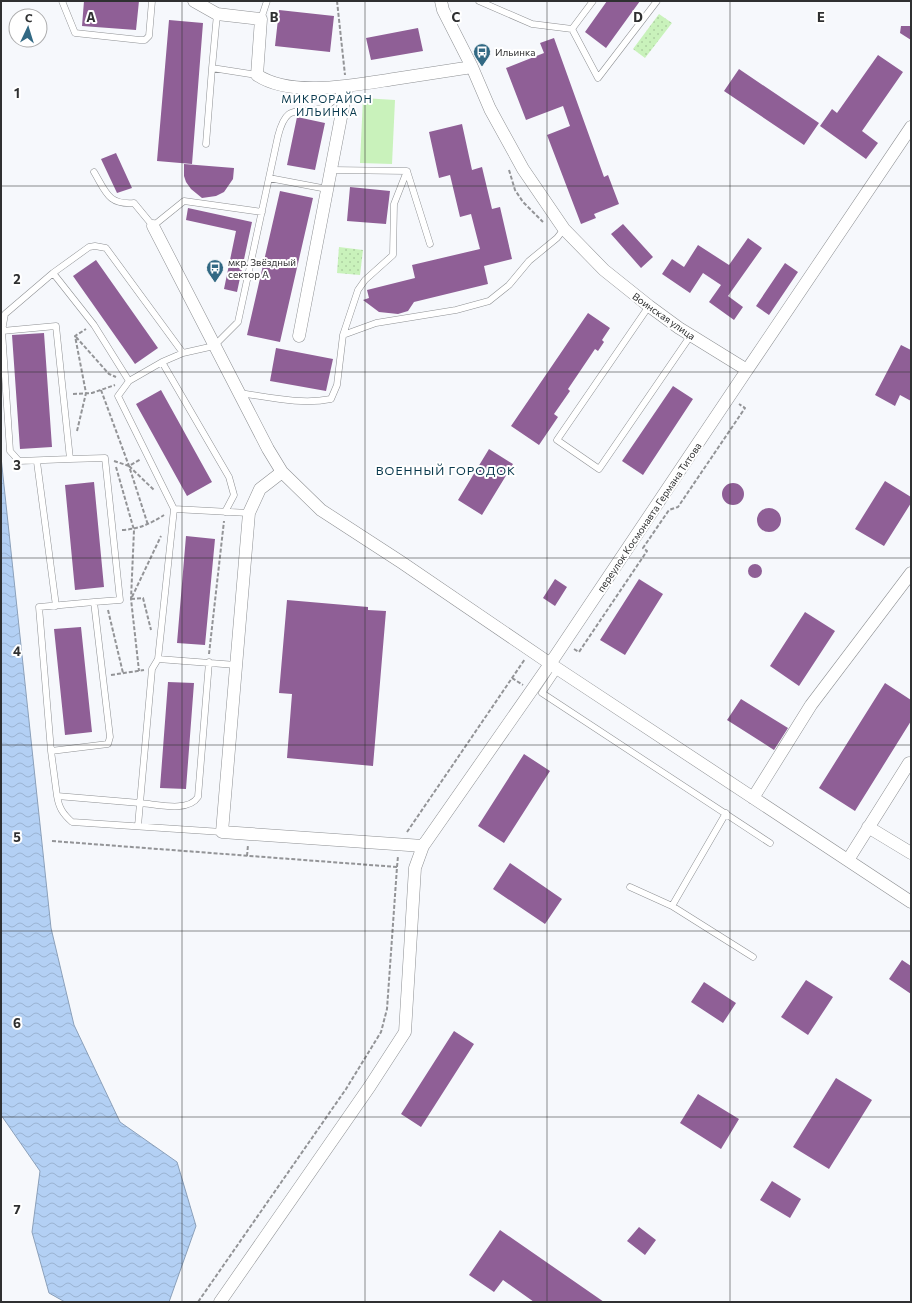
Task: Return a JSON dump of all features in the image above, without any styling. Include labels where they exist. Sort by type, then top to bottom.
[{"type":"street","points":[[194,1],[217,14],[261,19],[257,75],[263,79],[293,87],[321,88],[347,86],[472,67]]},
{"type":"street","name":"Воинская улица","points":[[441,1],[443,10],[472,67],[490,109],[523,169],[564,228],[604,270],[649,306],[690,335],[747,370]]},
{"type":"street","points":[[299,336],[331,170],[342,104],[347,86]]},
{"type":"street","points":[[747,370],[911,127]]},
{"type":"street","points":[[153,226],[268,449],[282,472],[321,510],[395,558],[554,667],[911,902]]},
{"type":"street","name":"переулок Космонавта Германа Титова","points":[[220,1302],[365,1093],[404,1032],[415,868],[423,846],[554,667],[747,370]]},
{"type":"street","points":[[282,472],[260,489],[249,513],[222,832],[423,846]]},
{"type":"street","points":[[753,798],[811,705],[911,573]]},
{"type":"street","points":[[848,860],[909,762]]},
{"type":"street","points":[[868,827],[911,853]]},
{"type":"lane","points":[[62,1],[75,33],[145,40],[149,36],[152,1]]},
{"type":"lane","points":[[261,19],[267,1]]},
{"type":"lane","points":[[479,1],[532,24],[572,29]]},
{"type":"lane","points":[[572,29],[593,1]]},
{"type":"lane","points":[[572,29],[598,78],[657,1]]},
{"type":"lane","points":[[206,144],[217,14]]},
{"type":"lane","points":[[212,68],[257,75]]},
{"type":"lane","points":[[138,826],[152,668],[158,659],[174,509],[118,396],[129,381],[162,362],[183,353],[214,346],[238,322],[278,136],[284,119],[291,112],[325,107],[330,104],[347,86]]},
{"type":"lane","points":[[331,170],[406,171]]},
{"type":"lane","points":[[406,171],[430,244]]},
{"type":"lane","points":[[239,393],[295,401],[317,402],[330,399],[337,385],[343,335],[358,290],[365,280],[393,255],[394,204],[406,171]]},
{"type":"lane","points":[[94,172],[110,198],[122,204],[134,203],[153,226],[184,201],[262,212]]},
{"type":"lane","points":[[269,178],[327,189]]},
{"type":"lane","points":[[343,335],[376,323],[456,310],[489,300],[509,285],[529,261],[557,238],[564,228]]},
{"type":"lane","points":[[183,353],[106,248],[95,246],[89,248],[53,273],[5,314],[2,331],[8,446],[14,457],[19,461],[36,462],[105,458],[120,600],[39,607],[50,751],[59,806],[64,815],[72,822],[222,832]]},
{"type":"lane","points":[[53,273],[94,325],[129,381]]},
{"type":"lane","points":[[649,306],[557,440],[599,469],[690,335]]},
{"type":"lane","points":[[2,331],[56,326],[70,459]]},
{"type":"lane","points":[[162,362],[229,477],[234,495],[225,512]]},
{"type":"lane","points":[[36,462],[56,606]]},
{"type":"lane","points":[[174,509],[249,513]]},
{"type":"lane","points":[[50,751],[108,744],[110,725],[94,602]]},
{"type":"lane","points":[[158,659],[236,665]]},
{"type":"lane","points":[[57,796],[183,806],[195,802],[198,797],[208,662]]},
{"type":"lane","points":[[554,667],[542,693],[770,843]]},
{"type":"lane","points":[[672,906],[726,813]]},
{"type":"lane","points":[[630,887],[672,906],[753,957]]},
{"type":"path","points":[[337,1],[347,86]]},
{"type":"path","points":[[75,336],[94,325]]},
{"type":"path","points":[[75,336],[109,374],[129,381]]},
{"type":"path","points":[[75,336],[86,393],[75,437]]},
{"type":"path","points":[[63,394],[86,393],[129,381]]},
{"type":"path","points":[[101,390],[129,466],[148,525]]},
{"type":"path","points":[[129,466],[147,456]]},
{"type":"path","points":[[105,458],[129,466],[157,493]]},
{"type":"path","points":[[114,461],[134,530],[131,599],[139,671]]},
{"type":"path","points":[[113,530],[134,530],[148,525],[174,509]]},
{"type":"path","points":[[208,662],[225,512]]},
{"type":"path","points":[[131,599],[164,530]]},
{"type":"path","points":[[120,600],[143,598],[153,636]]},
{"type":"path","points":[[106,601],[123,673]]},
{"type":"path","points":[[104,676],[152,668]]},
{"type":"path","points":[[52,841],[397,867],[387,1009],[381,1032],[346,1088],[198,1302]]},
{"type":"green space","points":[[659,14],[672,23],[645,58],[633,49]]},
{"type":"green space","points":[[363,98],[395,100],[392,164],[360,163]]},
{"type":"green space","points":[[339,247],[363,250],[360,275],[337,273]]},
{"type":"water","points":[[1,457],[51,928],[74,1025],[120,1122],[177,1162],[196,1226],[169,1302],[65,1302],[49,1293],[32,1232],[40,1171],[1,1115]]},
{"type":"building","points":[[84,1],[139,1],[136,30],[82,26]]},
{"type":"building","points":[[607,1],[640,1],[606,48],[585,32]]},
{"type":"building","points":[[279,10],[334,16],[330,52],[275,46]]},
{"type":"building","points":[[169,20],[203,23],[192,164],[157,161]]},
{"type":"building","points":[[901,26],[911,26],[911,40],[900,33]]},
{"type":"building","points":[[418,28],[423,51],[371,60],[366,38]]},
{"type":"building","points":[[554,38],[604,177],[608,175],[619,204],[594,214],[596,218],[581,224],[547,135],[570,126],[563,106],[526,120],[506,68],[544,53],[540,43]]},
{"type":"building","points":[[878,55],[903,72],[862,131],[878,143],[866,159],[820,126],[832,109],[837,113]]},
{"type":"building","points":[[739,69],[819,123],[804,145],[724,91]]},
{"type":"building","points":[[297,117],[325,123],[315,170],[287,165]]},
{"type":"building","points":[[462,124],[472,170],[482,167],[492,209],[500,207],[512,259],[484,266],[488,284],[414,302],[408,311],[398,314],[379,312],[363,300],[369,298],[367,290],[415,278],[412,265],[480,249],[471,214],[460,217],[450,175],[439,178],[429,132]]},
{"type":"building","points":[[116,153],[132,188],[117,193],[101,159]]},
{"type":"building","points":[[184,164],[234,168],[233,179],[224,192],[216,196],[202,198],[191,189],[186,182],[184,176]]},
{"type":"building","points":[[350,187],[390,191],[386,224],[347,221]]},
{"type":"building","points":[[280,191],[313,198],[280,342],[247,335]]},
{"type":"building","points":[[188,208],[252,222],[237,292],[224,289],[236,231],[186,220]]},
{"type":"building","points":[[623,224],[653,257],[641,268],[611,234]]},
{"type":"building","points":[[748,238],[762,248],[728,296],[743,307],[734,320],[709,302],[721,285],[703,273],[690,293],[662,274],[672,259],[684,267],[698,245],[729,265]]},
{"type":"building","points":[[96,260],[158,348],[135,364],[73,276]]},
{"type":"building","points":[[785,263],[798,272],[769,315],[756,306]]},
{"type":"building","points":[[588,313],[610,328],[602,340],[604,342],[598,351],[595,349],[568,389],[570,391],[554,414],[558,417],[539,445],[511,426]]},
{"type":"building","points":[[44,333],[52,447],[20,449],[12,335]]},
{"type":"building","points":[[901,345],[911,350],[911,401],[900,395],[895,406],[875,395]]},
{"type":"building","points":[[276,348],[333,359],[326,391],[270,381]]},
{"type":"building","points":[[673,386],[693,399],[643,475],[622,461]]},
{"type":"building","points":[[161,390],[212,482],[187,496],[136,404]]},
{"type":"building","points":[[489,449],[513,464],[482,515],[458,500]]},
{"type":"building","points":[[885,481],[911,497],[911,503],[884,546],[855,529]]},
{"type":"building","points":[[94,482],[104,587],[75,590],[65,485]]},
{"type":"building","points":[[729,483],[737,483],[744,490],[744,498],[737,505],[729,505],[722,498],[722,490]]},
{"type":"building","points":[[769,508],[777,512],[781,520],[777,528],[769,532],[761,528],[757,520],[761,512]]},
{"type":"building","points":[[186,536],[215,539],[205,645],[177,643]]},
{"type":"building","points":[[752,564],[758,564],[762,568],[762,574],[758,578],[752,578],[748,574],[748,568]]},
{"type":"building","points":[[555,579],[567,587],[555,606],[543,598]]},
{"type":"building","points":[[639,579],[663,594],[625,655],[600,640]]},
{"type":"building","points":[[287,600],[368,607],[368,610],[386,611],[373,766],[287,758],[292,694],[279,693]]},
{"type":"building","points":[[805,612],[835,631],[799,686],[770,666]]},
{"type":"building","points":[[81,627],[92,732],[65,735],[54,629]]},
{"type":"building","points":[[168,682],[194,683],[186,789],[160,788]]},
{"type":"building","points":[[885,683],[911,700],[911,721],[855,811],[819,788]]},
{"type":"building","points":[[741,699],[788,728],[774,750],[727,720]]},
{"type":"building","points":[[524,754],[550,771],[504,843],[478,826]]},
{"type":"building","points":[[510,863],[562,899],[545,924],[493,889]]},
{"type":"building","points":[[902,960],[911,966],[911,994],[889,979]]},
{"type":"building","points":[[806,980],[833,997],[808,1035],[781,1017]]},
{"type":"building","points":[[704,982],[736,1003],[723,1023],[691,1002]]},
{"type":"building","points":[[454,1031],[474,1044],[421,1127],[401,1114]]},
{"type":"building","points":[[836,1078],[872,1100],[829,1169],[793,1147]]},
{"type":"building","points":[[698,1094],[739,1119],[721,1149],[680,1123]]},
{"type":"building","points":[[772,1181],[801,1199],[790,1218],[760,1200]]},
{"type":"building","points":[[639,1227],[656,1240],[645,1255],[627,1241]]},
{"type":"building","points":[[500,1230],[604,1302],[534,1302],[503,1280],[494,1292],[469,1275]]},
{"type":"place","name":"Ильинка","points":[[482,67]]},
{"type":"place","name":"мкр. Звёздный сектор А","points":[[215,283]]},
{"type":"district","name":"МИКРОРАЙОН ИЛЬИНКА","points":[[327,104]]},
{"type":"district","name":"ВОЕННЫЙ ГОРОДОК","points":[[446,470]]}]
